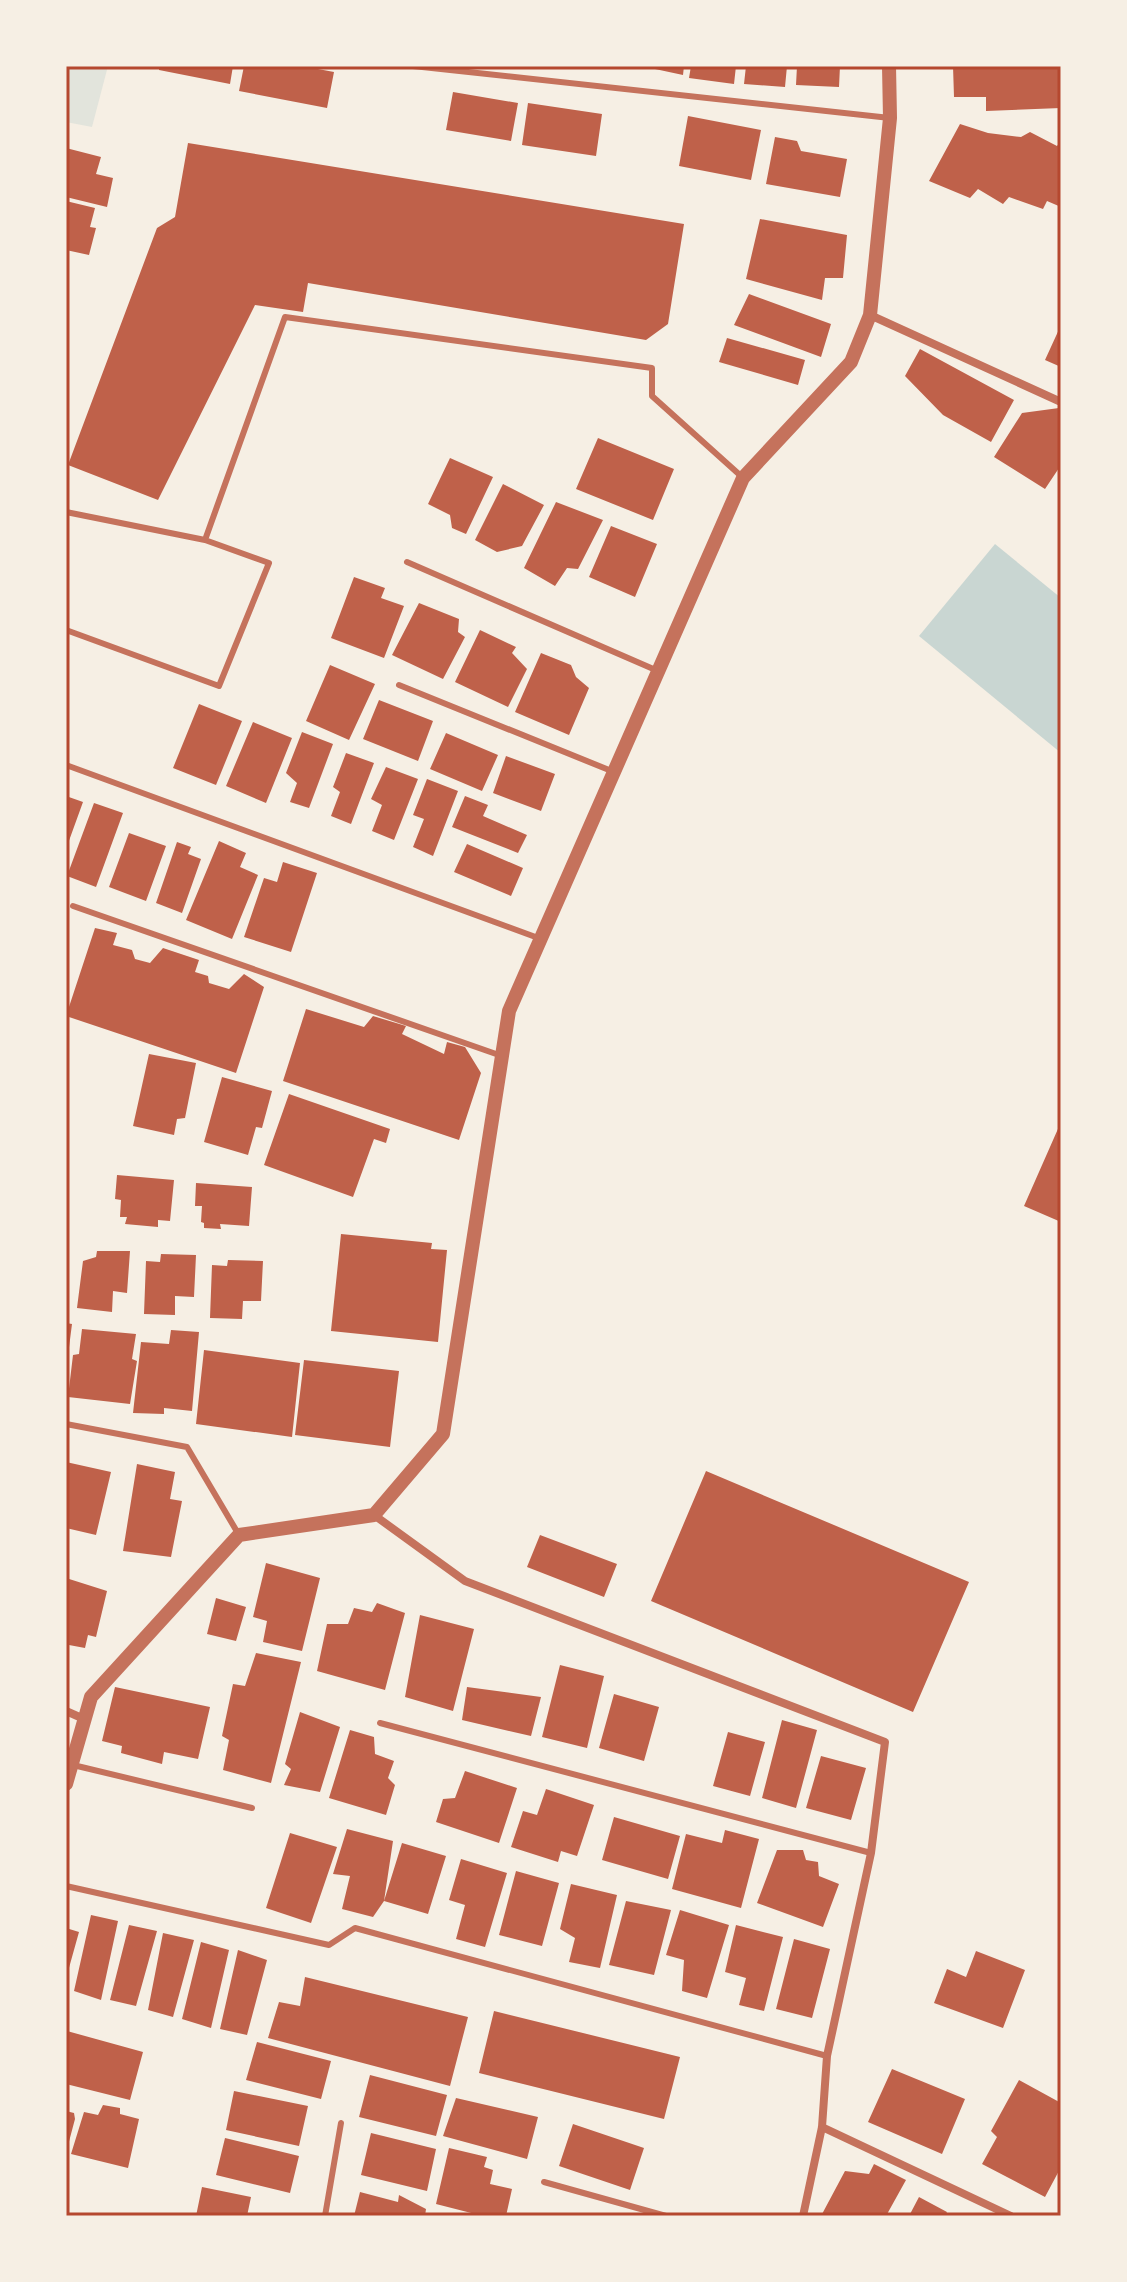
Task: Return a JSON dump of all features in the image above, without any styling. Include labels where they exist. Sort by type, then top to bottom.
[{"type":"street","points":[[66,1784],[91,1697],[239,1535],[374,1515],[443,1434],[509,1011],[743,478],[851,362],[870,315],[890,118],[889,66]]},
{"type":"street","points":[[870,315],[1061,402]]},
{"type":"street","points":[[374,1515],[465,1581],[885,1742],[871,1853],[827,2056],[822,2127],[803,2216]]},
{"type":"street","points":[[66,1711],[84,1719]]},
{"type":"street","points":[[822,2127],[1011,2216]]},
{"type":"lane","points":[[413,66],[890,118]]},
{"type":"lane","points":[[205,540],[285,317],[652,368],[652,396],[743,478]]},
{"type":"lane","points":[[66,512],[205,540],[269,563],[219,686],[66,630]]},
{"type":"lane","points":[[407,562],[658,671]]},
{"type":"lane","points":[[399,685],[614,772]]},
{"type":"lane","points":[[66,765],[541,939]]},
{"type":"lane","points":[[73,906],[503,1057]]},
{"type":"lane","points":[[66,1424],[187,1447],[239,1535]]},
{"type":"lane","points":[[380,1723],[871,1853]]},
{"type":"lane","points":[[71,1765],[252,1808]]},
{"type":"lane","points":[[66,1886],[329,1945],[355,1928],[827,2056]]},
{"type":"lane","points":[[325,2216],[341,2123]]},
{"type":"lane","points":[[544,2182],[666,2216]]},
{"type":"shaded area","points":[[66,66],[108,66],[92,127],[66,122]]},
{"type":"shaded area","points":[[995,544],[1061,598],[1061,753],[919,636]]},
{"type":"building","points":[[159,66],[233,66],[230,84],[159,70]]},
{"type":"building","points":[[244,66],[302,66],[334,72],[327,108],[239,91]]},
{"type":"building","points":[[641,66],[684,66],[683,75]]},
{"type":"building","points":[[691,66],[736,66],[734,84],[689,78]]},
{"type":"building","points":[[746,66],[787,66],[785,87],[744,84]]},
{"type":"building","points":[[797,66],[840,66],[839,87],[796,85]]},
{"type":"building","points":[[953,66],[1061,66],[1061,108],[986,111],[986,97],[954,97]]},
{"type":"building","points":[[453,92],[518,103],[511,141],[446,130]]},
{"type":"building","points":[[528,103],[602,114],[596,156],[522,145]]},
{"type":"building","points":[[688,116],[761,130],[751,180],[679,166]]},
{"type":"building","points":[[960,124],[988,133],[1021,137],[1030,132],[1057,146],[1061,141],[1061,207],[1047,201],[1043,209],[1009,197],[1003,204],[978,189],[970,198],[929,181]]},
{"type":"building","points":[[775,137],[797,141],[801,151],[847,159],[840,197],[766,184]]},
{"type":"building","points":[[188,143],[684,224],[668,324],[646,340],[308,283],[303,312],[255,305],[158,500],[68,465],[157,228],[175,217]]},
{"type":"building","points":[[66,148],[101,157],[96,174],[113,178],[107,207],[66,197]]},
{"type":"building","points":[[66,201],[95,208],[90,227],[96,228],[89,255],[66,250]]},
{"type":"building","points":[[760,219],[847,235],[843,278],[825,278],[822,300],[746,279]]},
{"type":"building","points":[[749,294],[831,324],[821,357],[734,325]]},
{"type":"building","points":[[1061,325],[1061,367],[1045,360]]},
{"type":"building","points":[[727,338],[805,360],[798,385],[719,362]]},
{"type":"building","points":[[920,349],[1014,400],[991,442],[943,415],[905,376]]},
{"type":"building","points":[[1059,408],[1061,465],[1045,489],[994,457],[1022,413]]},
{"type":"building","points":[[598,438],[674,469],[653,520],[576,489]]},
{"type":"building","points":[[450,458],[493,477],[466,534],[452,528],[450,515],[428,504]]},
{"type":"building","points":[[503,484],[544,505],[522,546],[497,552],[475,540]]},
{"type":"building","points":[[556,502],[603,520],[578,569],[567,568],[555,586],[524,568]]},
{"type":"building","points":[[611,526],[657,544],[635,597],[589,577]]},
{"type":"building","points":[[354,577],[385,588],[381,598],[404,606],[384,658],[331,638]]},
{"type":"building","points":[[419,603],[459,619],[458,632],[465,637],[443,679],[392,655]]},
{"type":"building","points":[[480,630],[516,647],[512,653],[527,669],[508,707],[455,682]]},
{"type":"building","points":[[541,653],[571,665],[576,677],[589,688],[569,735],[515,712]]},
{"type":"building","points":[[330,665],[375,684],[349,740],[306,721]]},
{"type":"building","points":[[379,700],[433,721],[418,761],[363,739]]},
{"type":"building","points":[[199,704],[242,721],[216,785],[173,768]]},
{"type":"building","points":[[253,722],[292,738],[266,803],[226,786]]},
{"type":"building","points":[[302,732],[333,744],[309,808],[290,802],[297,783],[286,773]]},
{"type":"building","points":[[446,733],[498,755],[482,791],[430,769]]},
{"type":"building","points":[[346,753],[374,763],[351,824],[331,816],[340,792],[333,787]]},
{"type":"building","points":[[506,756],[555,774],[541,811],[493,793]]},
{"type":"building","points":[[386,767],[418,779],[394,840],[372,831],[382,805],[371,799]]},
{"type":"building","points":[[427,779],[458,791],[433,856],[413,847],[424,819],[413,815]]},
{"type":"building","points":[[66,796],[83,802],[66,849]]},
{"type":"building","points":[[465,796],[488,805],[483,816],[527,835],[518,853],[452,827]]},
{"type":"building","points":[[94,803],[123,813],[96,887],[67,876]]},
{"type":"building","points":[[129,833],[166,846],[146,901],[109,887]]},
{"type":"building","points":[[219,841],[246,853],[240,867],[258,875],[232,939],[186,920]]},
{"type":"building","points":[[177,842],[191,847],[188,854],[201,859],[182,913],[156,903]]},
{"type":"building","points":[[467,844],[523,868],[511,896],[454,872]]},
{"type":"building","points":[[283,862],[317,873],[291,952],[244,937],[264,878],[277,882]]},
{"type":"building","points":[[95,928],[117,933],[113,945],[132,950],[135,959],[150,963],[163,948],[199,960],[195,972],[208,976],[209,983],[229,989],[244,974],[264,987],[236,1073],[66,1016]]},
{"type":"building","points":[[306,1009],[364,1027],[373,1016],[406,1026],[402,1034],[444,1054],[447,1042],[465,1047],[481,1073],[459,1140],[283,1081]]},
{"type":"building","points":[[149,1054],[196,1063],[185,1118],[177,1119],[174,1135],[133,1126]]},
{"type":"building","points":[[222,1077],[272,1091],[262,1128],[256,1127],[248,1155],[204,1142]]},
{"type":"building","points":[[289,1094],[390,1129],[386,1143],[374,1139],[353,1197],[264,1165]]},
{"type":"building","points":[[1061,1122],[1061,1222],[1024,1206]]},
{"type":"building","points":[[117,1175],[174,1180],[170,1221],[158,1220],[158,1227],[125,1224],[127,1217],[120,1217],[121,1200],[115,1199]]},
{"type":"building","points":[[196,1183],[252,1187],[249,1226],[220,1224],[221,1229],[204,1228],[201,1222],[202,1206],[195,1206]]},
{"type":"building","points":[[341,1234],[432,1243],[431,1249],[447,1250],[438,1342],[331,1331]]},
{"type":"building","points":[[97,1251],[130,1251],[127,1293],[113,1291],[112,1312],[77,1308],[83,1261],[96,1257]]},
{"type":"building","points":[[161,1254],[196,1255],[194,1297],[175,1296],[175,1315],[144,1314],[146,1261],[160,1262]]},
{"type":"building","points":[[228,1260],[263,1261],[261,1301],[243,1301],[242,1319],[210,1318],[212,1265],[227,1266]]},
{"type":"building","points":[[66,1323],[72,1324],[68,1355],[66,1355]]},
{"type":"building","points":[[82,1329],[136,1334],[132,1359],[137,1361],[130,1404],[68,1397],[73,1355],[79,1354]]},
{"type":"building","points":[[171,1330],[199,1332],[192,1411],[164,1408],[164,1414],[133,1413],[141,1342],[169,1344]]},
{"type":"building","points":[[204,1350],[300,1363],[292,1437],[196,1424]]},
{"type":"building","points":[[304,1360],[399,1371],[390,1447],[295,1435]]},
{"type":"building","points":[[66,1462],[111,1472],[96,1535],[66,1528]]},
{"type":"building","points":[[137,1464],[175,1472],[170,1499],[182,1501],[171,1557],[123,1551]]},
{"type":"building","points":[[706,1471],[969,1582],[913,1712],[651,1601]]},
{"type":"building","points":[[540,1535],[617,1564],[604,1597],[527,1567]]},
{"type":"building","points":[[266,1563],[320,1578],[302,1651],[263,1642],[267,1621],[253,1617]]},
{"type":"building","points":[[66,1578],[107,1591],[96,1637],[88,1635],[85,1648],[69,1645],[67,1654]]},
{"type":"building","points":[[216,1598],[246,1607],[236,1641],[207,1634]]},
{"type":"building","points":[[377,1603],[405,1613],[385,1690],[317,1671],[327,1624],[348,1624],[354,1608],[372,1612]]},
{"type":"building","points":[[420,1615],[474,1629],[453,1711],[405,1697]]},
{"type":"building","points":[[256,1653],[301,1662],[271,1783],[223,1770],[229,1740],[222,1736],[233,1684],[245,1686]]},
{"type":"building","points":[[560,1665],[604,1676],[587,1748],[542,1737]]},
{"type":"building","points":[[115,1687],[210,1707],[198,1759],[164,1752],[162,1764],[121,1753],[122,1746],[102,1741]]},
{"type":"building","points":[[467,1687],[541,1697],[531,1736],[462,1720]]},
{"type":"building","points":[[614,1694],[659,1707],[644,1761],[599,1748]]},
{"type":"building","points":[[300,1712],[340,1727],[320,1792],[284,1785],[291,1769],[285,1764]]},
{"type":"building","points":[[782,1720],[817,1730],[796,1808],[762,1798]]},
{"type":"building","points":[[350,1730],[374,1737],[375,1754],[394,1761],[388,1778],[395,1785],[386,1815],[329,1798]]},
{"type":"building","points":[[728,1732],[765,1742],[750,1796],[713,1786]]},
{"type":"building","points":[[821,1756],[866,1768],[851,1820],[806,1808]]},
{"type":"building","points":[[465,1771],[517,1788],[499,1843],[436,1822],[443,1799],[455,1798]]},
{"type":"building","points":[[546,1789],[594,1805],[577,1856],[561,1851],[558,1862],[511,1847],[523,1811],[537,1815]]},
{"type":"building","points":[[614,1817],[680,1836],[668,1879],[602,1860]]},
{"type":"building","points":[[347,1829],[393,1841],[384,1901],[373,1917],[342,1909],[350,1876],[333,1874]]},
{"type":"building","points":[[725,1830],[759,1839],[741,1908],[672,1889],[686,1834],[722,1843]]},
{"type":"building","points":[[290,1833],[337,1847],[311,1923],[266,1908]]},
{"type":"building","points":[[402,1843],[446,1856],[428,1914],[384,1901]]},
{"type":"building","points":[[777,1850],[803,1850],[806,1860],[818,1862],[819,1876],[839,1884],[823,1927],[757,1903]]},
{"type":"building","points":[[461,1859],[507,1873],[485,1947],[456,1939],[465,1905],[449,1900]]},
{"type":"building","points":[[516,1871],[559,1883],[542,1946],[499,1935]]},
{"type":"building","points":[[571,1884],[617,1895],[600,1968],[569,1962],[575,1938],[560,1929]]},
{"type":"building","points":[[626,1901],[671,1910],[654,1975],[609,1965]]},
{"type":"building","points":[[680,1910],[729,1925],[707,1998],[682,1991],[684,1960],[666,1955]]},
{"type":"building","points":[[91,1915],[118,1921],[101,2000],[74,1991]]},
{"type":"building","points":[[129,1925],[157,1931],[136,2006],[110,2000]]},
{"type":"building","points":[[736,1925],[783,1937],[764,2011],[739,2005],[746,1978],[725,1972]]},
{"type":"building","points":[[66,1928],[79,1932],[67,1975],[66,1974]]},
{"type":"building","points":[[163,1933],[194,1940],[173,2017],[148,2010]]},
{"type":"building","points":[[794,1939],[830,1949],[812,2018],[776,2009]]},
{"type":"building","points":[[201,1942],[229,1950],[211,2028],[182,2019]]},
{"type":"building","points":[[238,1950],[267,1960],[247,2035],[220,2029]]},
{"type":"building","points":[[976,1951],[1025,1970],[1003,2028],[934,2003],[947,1969],[966,1977]]},
{"type":"building","points":[[305,1977],[468,2017],[450,2086],[268,2038],[279,2002],[300,2006]]},
{"type":"building","points":[[494,2011],[680,2057],[664,2119],[479,2073]]},
{"type":"building","points":[[67,2031],[143,2052],[130,2100],[66,2084]]},
{"type":"building","points":[[257,2042],[331,2061],[321,2099],[246,2080]]},
{"type":"building","points":[[892,2069],[965,2099],[942,2154],[868,2122]]},
{"type":"building","points":[[370,2075],[447,2095],[436,2136],[359,2117]]},
{"type":"building","points":[[1019,2080],[1061,2103],[1061,2167],[1045,2197],[982,2164],[997,2137],[991,2131]]},
{"type":"building","points":[[234,2091],[308,2106],[299,2146],[226,2130]]},
{"type":"building","points":[[456,2098],[538,2117],[527,2159],[443,2136]]},
{"type":"building","points":[[103,2105],[120,2108],[120,2114],[139,2119],[128,2168],[71,2154],[84,2112],[98,2115]]},
{"type":"building","points":[[66,2111],[74,2113],[75,2119],[67,2149]]},
{"type":"building","points":[[573,2124],[644,2148],[630,2190],[559,2166]]},
{"type":"building","points":[[371,2133],[436,2149],[427,2191],[361,2175]]},
{"type":"building","points":[[225,2138],[299,2156],[290,2193],[216,2175]]},
{"type":"building","points":[[449,2148],[487,2157],[484,2167],[493,2170],[490,2184],[512,2189],[506,2216],[483,2216],[436,2204]]},
{"type":"building","points":[[874,2164],[906,2180],[886,2216],[821,2216],[845,2171],[869,2174]]},
{"type":"building","points":[[202,2187],[251,2197],[247,2216],[196,2216]]},
{"type":"building","points":[[360,2192],[398,2202],[399,2195],[426,2209],[425,2216],[354,2216]]},
{"type":"building","points":[[919,2197],[947,2212],[945,2216],[909,2216]]}]
